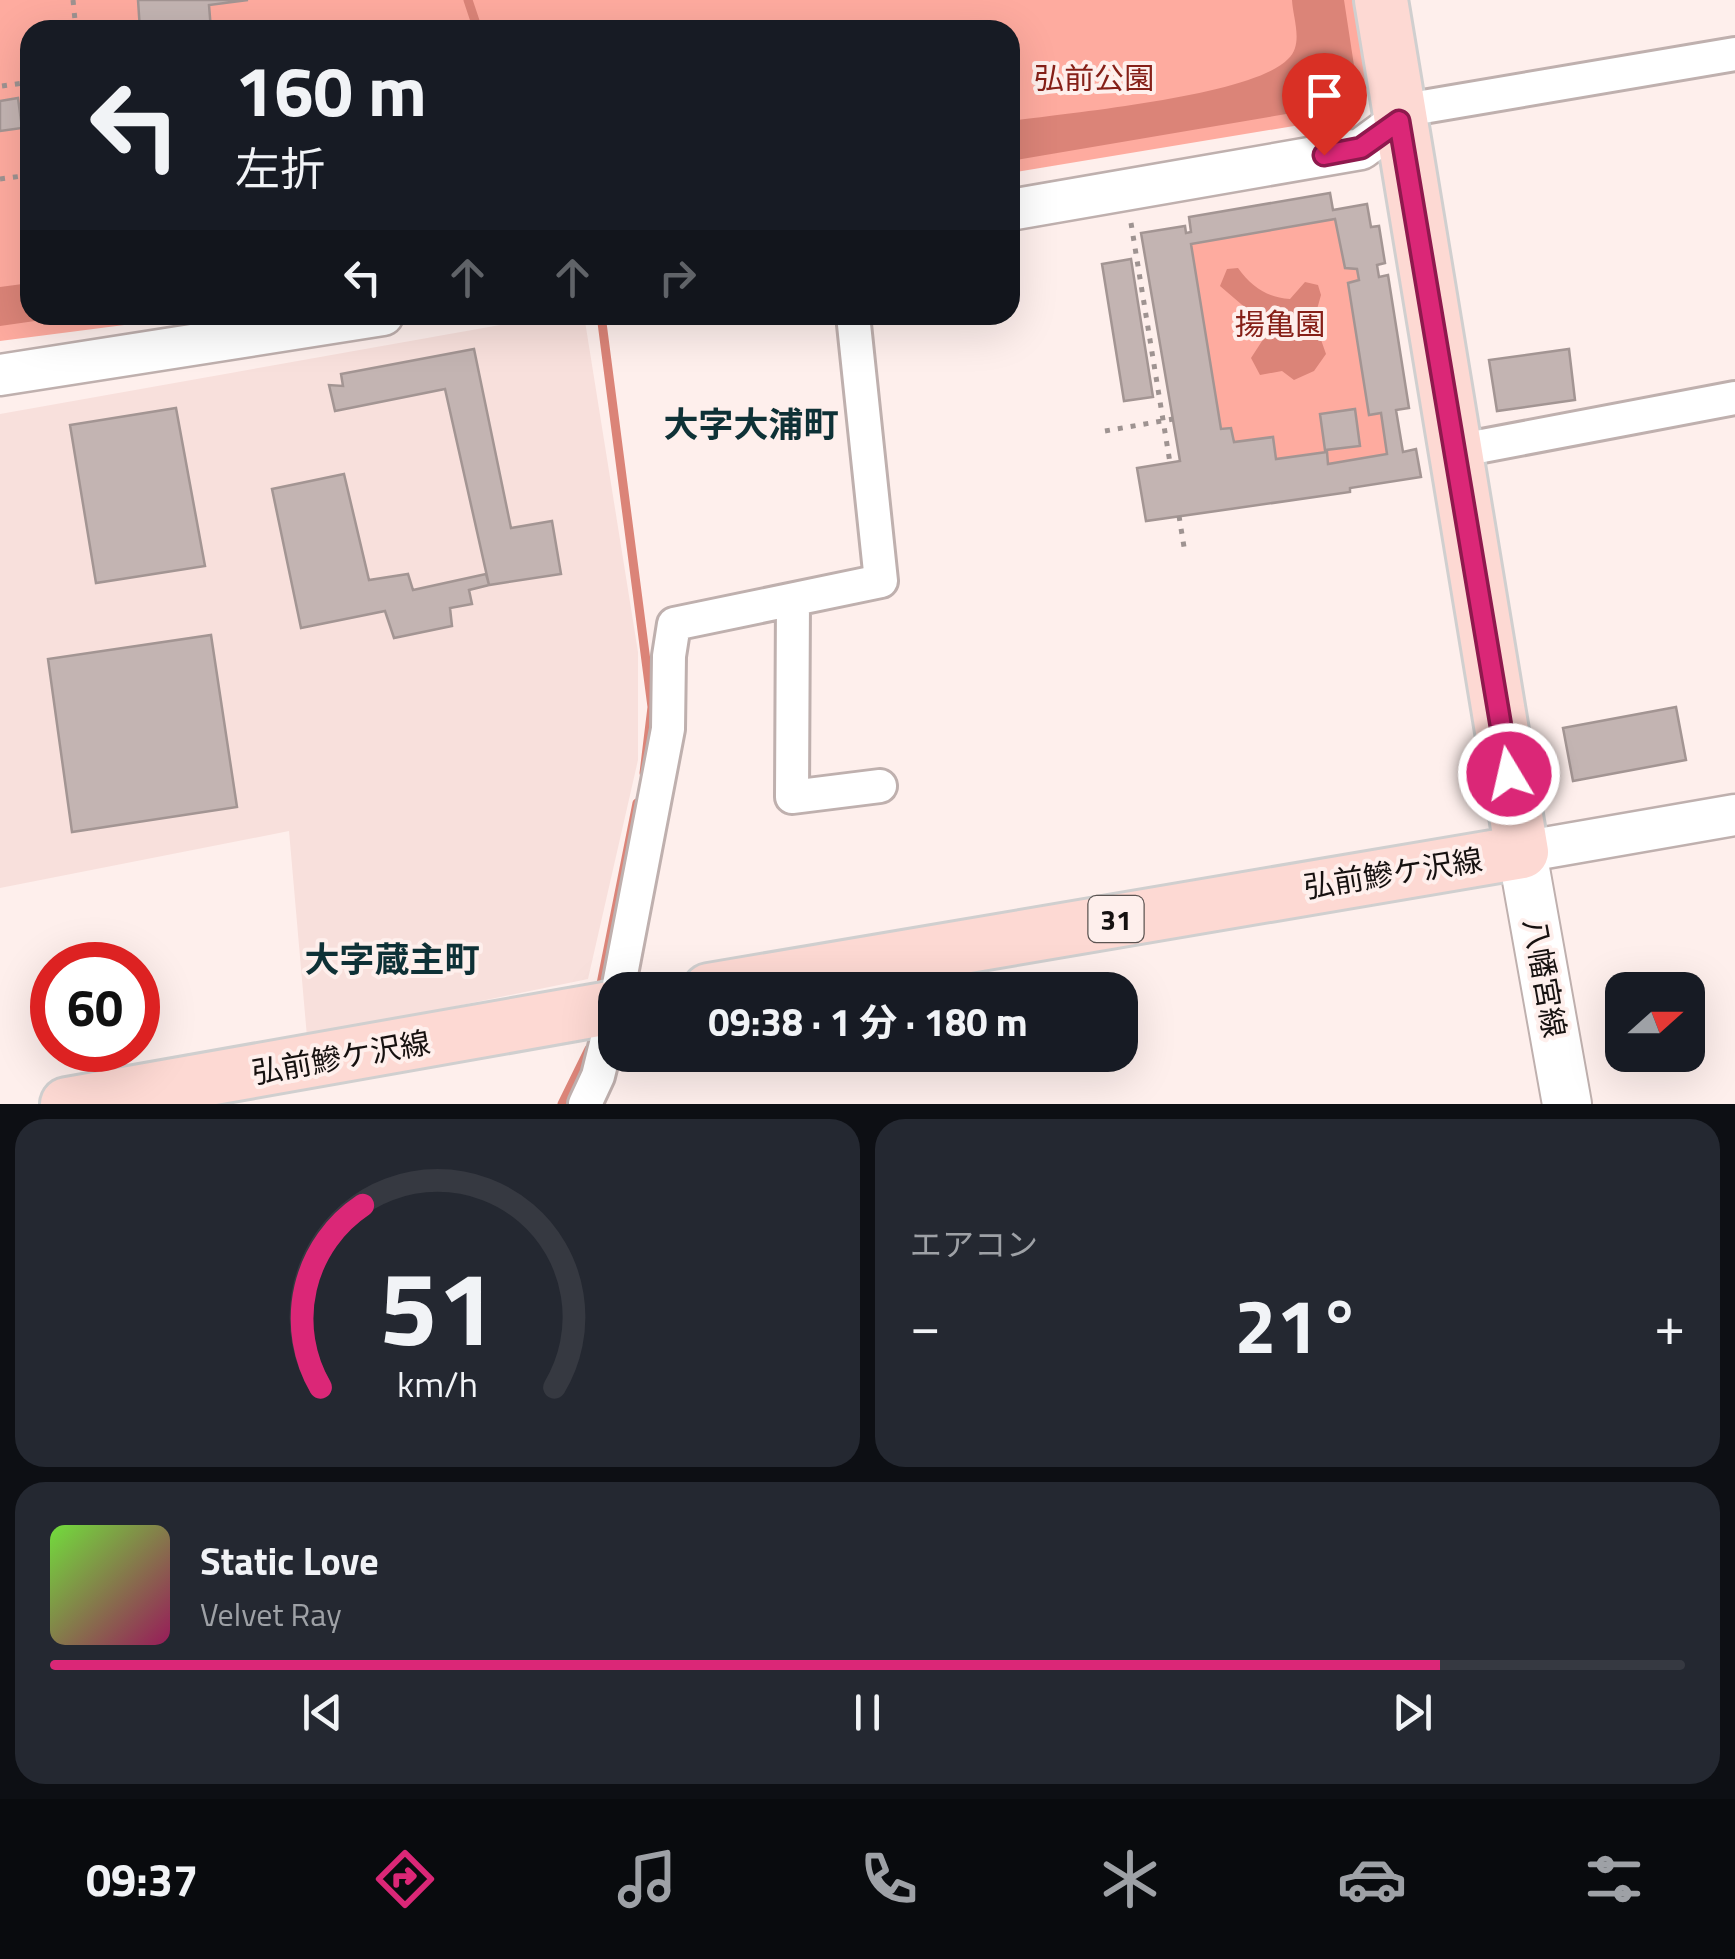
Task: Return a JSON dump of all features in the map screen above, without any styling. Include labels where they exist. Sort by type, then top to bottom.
[{"type":"main road","name":"弘前鰺ケ沢線","points":[[816,972],[1522,852],[1380,0]]},
{"type":"main road","name":"八幡宮線","points":[[1522,852],[1568,1104]]},
{"type":"main road","name":"弘前鰺ケ沢線","points":[[66,1104],[598,1007]]},
{"type":"street","points":[[1020,208],[1361,148],[1417,108],[1735,54]]},
{"type":"street","points":[[0,375],[319,325]]},
{"type":"street","points":[[615,972],[668,729],[669,656],[674,624],[881,581],[854,325]]},
{"type":"street","points":[[1456,451],[1735,398]]},
{"type":"street","points":[[793,600],[792,796],[880,786]]},
{"type":"street","points":[[1522,852],[1735,815]]},
{"type":"street","points":[[584,1104],[599,1072]]},
{"type":"path","points":[[1130,215],[1170,463]]},
{"type":"path","points":[[1105,431],[1173,419]]},
{"type":"path","points":[[1179,516],[1185,553]]},
{"type":"shaded area","points":[[1292,0],[1344,0],[1357,85],[1333,106],[1020,159],[1020,120],[1157,101],[1238,83],[1268,72],[1288,59],[1296,46]]},
{"type":"shaded area","points":[[1238,268],[1260,290],[1281,298],[1290,299],[1305,282],[1318,285],[1321,295],[1314,320],[1326,354],[1314,371],[1294,380],[1282,371],[1260,375],[1251,358],[1264,338],[1262,322],[1220,286],[1227,269]]},
{"type":"shaded area","points":[[20,284],[20,323],[0,326],[0,287]]},
{"type":"shaded area","points":[[500,325],[586,325],[638,652],[638,760],[588,979],[307,1037],[289,831],[0,888],[0,414]]},
{"type":"green space","name":"弘前公園","points":[[0,0],[1357,0],[1371,83],[1342,118],[1020,171],[1020,20],[20,20],[20,325],[124,325],[0,341]]},
{"type":"green space","name":"揚亀園","points":[[1335,219],[1353,270],[1357,269],[1359,280],[1348,283],[1369,415],[1381,413],[1387,454],[1328,464],[1326,452],[1276,459],[1273,437],[1234,442],[1231,428],[1221,429],[1191,244]]},
{"type":"building","points":[[138,0],[248,0],[209,5],[210,20],[139,20]]},
{"type":"building","points":[[18,98],[20,128],[0,131],[0,101]]},
{"type":"building","points":[[1330,193],[1333,210],[1367,204],[1371,227],[1379,226],[1385,263],[1377,265],[1379,277],[1388,275],[1409,408],[1396,410],[1403,452],[1416,449],[1421,477],[1350,488],[1350,492],[1146,521],[1137,468],[1180,461],[1141,233],[1185,226],[1186,233],[1191,232],[1189,217]],"holes":[[[1335,219],[1345,268],[1357,269],[1359,280],[1348,283],[1369,415],[1381,413],[1387,454],[1328,464],[1327,452],[1276,459],[1273,437],[1234,442],[1231,428],[1221,429],[1191,244]]]},
{"type":"building","points":[[1131,259],[1153,397],[1124,401],[1102,264]]},
{"type":"building","points":[[474,349],[511,528],[552,521],[561,574],[489,585],[445,389],[335,411],[329,385],[343,386],[341,374]]},
{"type":"building","points":[[1569,349],[1575,400],[1497,411],[1489,360]]},
{"type":"building","points":[[176,408],[205,566],[96,583],[70,425]]},
{"type":"building","points":[[1355,409],[1360,446],[1325,450],[1320,414]]},
{"type":"building","points":[[344,474],[369,580],[408,574],[413,590],[486,574],[489,585],[469,590],[472,604],[450,608],[452,626],[394,638],[385,611],[301,628],[272,489]]},
{"type":"building","points":[[211,635],[237,807],[72,832],[48,659]]},
{"type":"building","points":[[1676,707],[1686,760],[1573,781],[1563,728]]},
{"type":"waterway","points":[[468,0],[475,20]]},
{"type":"waterway","points":[[602,325],[652,707],[644,773]]},
{"type":"waterway","points":[[603,972],[637,803]]},
{"type":"waterway","points":[[562,1104],[589,1049]]},
{"type":"district","name":"大字大浦町","points":[[751,424]]},
{"type":"district","name":"大字蔵主町","points":[[392,959]]},
{"type":"route","points":[[1324,155],[1361,148],[1399,121],[1509,774]]}]
